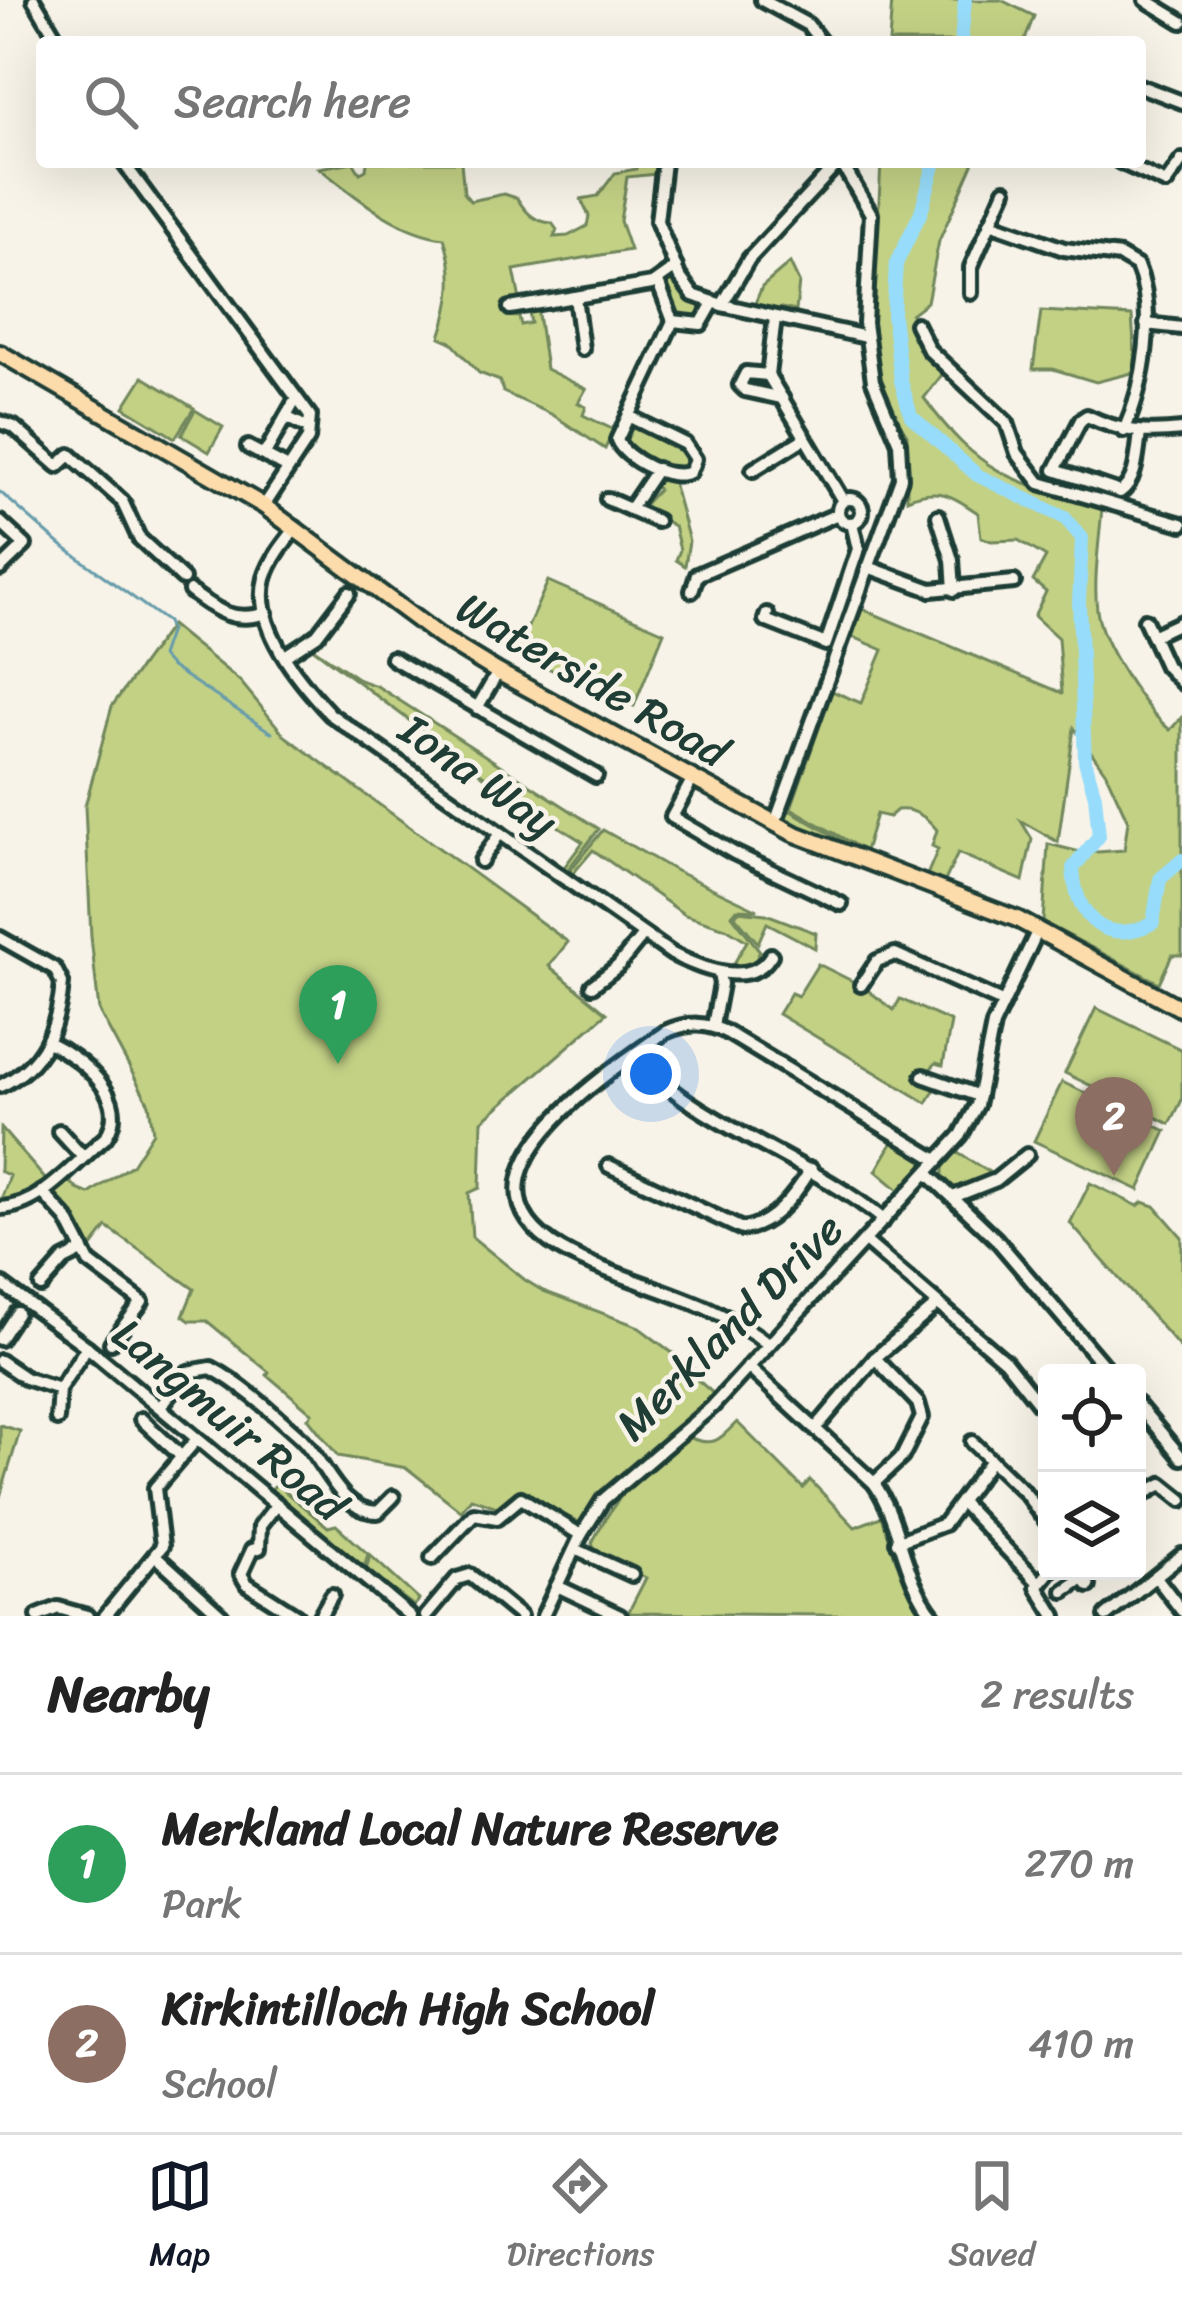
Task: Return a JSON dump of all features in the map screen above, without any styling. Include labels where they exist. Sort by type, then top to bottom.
[{"type":"main road","name":"Waterside Road","points":[[0,352],[264,506],[428,628],[498,672],[775,823],[835,851],[998,910],[1182,1009]]},
{"type":"street","points":[[34,0],[55,36]]},
{"type":"street","points":[[762,0],[808,25],[816,36]]},
{"type":"street","points":[[1146,0],[1182,22]]},
{"type":"street","points":[[1146,88],[1182,102]]},
{"type":"street","points":[[1133,168],[1166,183],[1182,160]]},
{"type":"street","points":[[127,168],[308,411],[310,434],[264,506]]},
{"type":"street","points":[[663,168],[656,217],[676,267],[694,295],[866,337]]},
{"type":"street","points":[[673,321],[701,323],[749,259],[834,168]]},
{"type":"street","points":[[775,823],[901,478],[899,443],[873,381],[866,337],[872,221],[843,168]]},
{"type":"street","points":[[971,293],[965,265],[1005,190]]},
{"type":"street","points":[[990,223],[1064,249],[1130,260],[1137,266],[1149,300],[1138,394],[1124,431]]},
{"type":"street","points":[[510,308],[658,282],[676,267]]},
{"type":"street","points":[[628,416],[685,444],[694,455],[693,467],[683,476],[657,469],[619,448],[617,440],[628,416],[673,321],[658,282]]},
{"type":"street","points":[[575,297],[583,349]]},
{"type":"street","points":[[776,318],[768,375],[843,501]]},
{"type":"street","points":[[916,324],[929,350],[1007,423],[1017,453],[1040,483],[1182,524]]},
{"type":"street","points":[[1146,324],[1182,328]]},
{"type":"street","points":[[768,375],[746,373],[740,385],[782,398]]},
{"type":"street","points":[[264,455],[290,410],[304,426]]},
{"type":"street","points":[[1140,434],[1133,475],[1120,492],[1055,470],[1087,416],[1140,434],[1182,430]]},
{"type":"street","points":[[0,422],[14,427],[58,466],[70,454],[82,464],[122,501],[139,538],[228,617],[249,619],[266,614],[265,578],[296,528]]},
{"type":"street","points":[[753,470],[806,438]]},
{"type":"street","points":[[248,446],[288,468]]},
{"type":"street","points":[[630,509],[657,469]]},
{"type":"street","points":[[607,499],[657,521]]},
{"type":"street","points":[[767,614],[764,620],[826,644],[858,549],[861,506],[855,500],[843,501]]},
{"type":"street","points":[[692,591],[697,575],[838,514],[843,501]]},
{"type":"street","points":[[838,514],[845,522],[885,521]]},
{"type":"street","points":[[938,516],[949,546],[954,590]]},
{"type":"street","points":[[0,522],[25,545],[0,569]]},
{"type":"street","points":[[868,567],[919,587],[954,590],[1014,582]]},
{"type":"street","points":[[285,656],[317,635],[350,593]]},
{"type":"street","name":"Iona Way","points":[[266,614],[304,685],[340,722],[643,935],[718,974]]},
{"type":"street","points":[[1145,620],[1166,666],[1182,683]]},
{"type":"street","points":[[1152,636],[1182,622]]},
{"type":"street","points":[[392,658],[596,776]]},
{"type":"street","points":[[477,708],[498,672]]},
{"type":"street","points":[[693,778],[672,817],[734,853],[841,904]]},
{"type":"street","points":[[481,861],[500,833]]},
{"type":"street","name":"Merkland Drive","points":[[543,1616],[603,1500],[692,1426],[969,1124],[1002,1002],[1038,930]]},
{"type":"street","points":[[592,986],[618,966],[643,935]]},
{"type":"street","points":[[0,938],[61,977],[48,1042],[32,1066],[4,1084],[0,1065]]},
{"type":"street","points":[[713,1026],[721,985],[718,974],[753,971],[771,955]]},
{"type":"street","points":[[861,985],[881,958],[903,955],[1002,1002]]},
{"type":"street","points":[[769,1345],[736,1321],[564,1251],[536,1231],[523,1214],[520,1179],[536,1137],[634,1056],[676,1028],[694,1023],[713,1026],[937,1160]]},
{"type":"street","points":[[0,1208],[22,1205],[42,1192],[110,1132],[115,1118],[105,1088],[71,1055],[48,1042]]},
{"type":"street","points":[[634,1056],[673,1092],[851,1192],[884,1220]]},
{"type":"street","points":[[930,1075],[979,1096]]},
{"type":"street","points":[[59,1131],[82,1156]]},
{"type":"street","points":[[952,1197],[996,1180],[1028,1155]]},
{"type":"street","points":[[609,1166],[742,1229],[758,1227],[772,1216],[811,1169]]},
{"type":"street","points":[[927,1173],[996,1239],[1103,1364]]},
{"type":"street","points":[[42,1192],[68,1219],[96,1268],[142,1302],[111,1343]]},
{"type":"street","points":[[865,1241],[1005,1361],[1038,1403]]},
{"type":"street","points":[[41,1286],[64,1260],[82,1250]]},
{"type":"street","name":"Langmuir Road","points":[[0,1283],[160,1407],[410,1616]]},
{"type":"street","points":[[816,1428],[874,1358],[938,1304]]},
{"type":"street","points":[[0,1339],[16,1312]]},
{"type":"street","points":[[57,1419],[59,1389],[87,1348]]},
{"type":"street","points":[[874,1358],[918,1403],[922,1417],[902,1457],[874,1483]]},
{"type":"street","points":[[0,1361],[25,1378],[59,1389]]},
{"type":"street","points":[[748,1367],[874,1483],[910,1579],[934,1616]]},
{"type":"street","points":[[160,1407],[188,1372],[211,1368],[302,1439],[327,1478],[365,1510],[378,1512],[393,1497]]},
{"type":"street","points":[[1146,1415],[1182,1458]]},
{"type":"street","points":[[141,1419],[182,1457]]},
{"type":"street","points":[[105,1616],[156,1556],[163,1534],[155,1488],[197,1439]]},
{"type":"street","points":[[972,1442],[1038,1510]]},
{"type":"street","points":[[897,1542],[944,1525],[991,1460]]},
{"type":"street","points":[[1146,1493],[1162,1484],[1181,1497]]},
{"type":"street","points":[[432,1558],[474,1514],[497,1518],[521,1498],[581,1535]]},
{"type":"street","points":[[961,1502],[1038,1582],[1040,1595],[1055,1616]]},
{"type":"street","points":[[277,1504],[260,1526],[259,1548],[252,1550],[241,1574],[247,1584],[297,1616]]},
{"type":"street","points":[[575,1549],[632,1575]]},
{"type":"street","points":[[1106,1616],[1182,1555]]},
{"type":"street","points":[[156,1556],[222,1616]]},
{"type":"street","points":[[426,1616],[465,1575],[520,1616]]},
{"type":"street","points":[[1156,1577],[1182,1611]]},
{"type":"street","points":[[1064,1591],[1076,1580]]},
{"type":"street","points":[[557,1586],[620,1616]]},
{"type":"street","points":[[320,1616],[332,1595]]},
{"type":"street","points":[[38,1616],[58,1607],[87,1616]]},
{"type":"green space","points":[[892,0],[1001,0],[1034,16],[1026,36],[889,36]]},
{"type":"green space","points":[[319,168],[357,168],[360,173],[366,168],[462,168],[464,193],[470,201],[504,194],[517,198],[532,216],[552,223],[557,230],[554,237],[568,236],[587,226],[589,216],[581,199],[598,196],[615,173],[658,168],[656,174],[627,177],[620,221],[630,250],[514,270],[520,300],[504,302],[508,316],[519,317],[521,325],[531,323],[528,308],[537,307],[546,369],[586,389],[578,403],[586,407],[583,415],[614,430],[605,449],[553,415],[503,392],[500,381],[479,373],[451,342],[440,337],[451,288],[444,238],[410,229]]},
{"type":"green space","points":[[881,168],[971,168],[939,241],[927,302],[911,314],[917,336],[945,371],[924,398],[963,444],[1001,472],[1102,506],[1096,584],[1106,640],[1125,675],[1160,720],[1170,730],[1182,717],[1182,955],[1172,955],[1159,983],[1043,922],[1048,844],[1084,853],[1124,850],[1128,821],[1106,773],[1074,728],[1058,842],[1021,821],[1032,839],[1023,881],[958,853],[945,881],[927,875],[938,849],[932,846],[937,830],[915,812],[897,810],[889,817],[876,814],[865,851],[791,808],[832,691],[861,703],[883,650],[849,635],[860,608],[1062,693],[1058,638],[1034,616],[1046,592],[1033,581],[1046,557],[1018,540],[981,537],[978,513],[952,497],[927,493],[907,499],[907,435],[878,375],[873,319]]},
{"type":"green space","points":[[790,263],[799,282],[796,311],[781,308],[779,314],[753,308],[762,287]]},
{"type":"green space","points":[[671,276],[705,307],[700,320],[676,317],[664,285]]},
{"type":"green space","points":[[1041,311],[1132,316],[1136,372],[1096,382],[1053,369],[1033,369]]},
{"type":"green space","points":[[143,377],[194,408],[175,438],[124,407]]},
{"type":"green space","points":[[195,410],[223,427],[209,452],[181,435]]},
{"type":"green space","points":[[635,426],[690,452],[689,469],[673,473],[628,451],[622,439]]},
{"type":"green space","points":[[663,478],[673,482],[689,541],[685,566],[676,560],[680,550],[674,526],[638,505],[658,490],[655,485]]},
{"type":"green space","points":[[548,581],[664,632],[634,706],[516,654]]},
{"type":"green space","points":[[171,625],[240,681],[285,736],[568,942],[549,966],[607,1013],[482,1121],[480,1188],[469,1193],[472,1237],[543,1291],[637,1326],[695,1370],[692,1375],[715,1395],[597,1498],[583,1524],[520,1493],[497,1507],[471,1498],[461,1511],[407,1468],[338,1456],[308,1418],[312,1413],[269,1372],[207,1321],[183,1316],[194,1289],[107,1227],[85,1256],[67,1219],[42,1192],[63,1173],[77,1189],[89,1194],[132,1165],[153,1132],[149,1104],[99,1011],[85,806],[112,706]]},
{"type":"green space","points":[[311,647],[599,829],[565,873],[562,870],[583,842],[512,797]]},
{"type":"green space","points":[[791,811],[859,854],[829,845],[786,822],[784,812]]},
{"type":"green space","points":[[603,830],[758,910],[737,909],[732,915],[760,951],[754,964],[733,965],[747,941],[726,928],[685,915],[593,850],[571,876],[567,874]]},
{"type":"green space","points":[[738,911],[766,914],[816,933],[815,948],[767,923],[758,943],[735,916]]},
{"type":"green space","points":[[818,964],[862,986],[894,1010],[900,999],[951,1022],[943,1065],[936,1063],[921,1079],[936,1087],[927,1103],[778,1014],[791,993],[798,996]]},
{"type":"green space","points":[[1096,1008],[1182,1050],[1182,1100],[1170,1124],[1065,1073]]},
{"type":"green space","points":[[1062,1082],[1166,1131],[1139,1190],[1034,1141]]},
{"type":"green space","points":[[1,1128],[46,1180],[16,1201],[0,1202],[10,1176],[0,1171]]},
{"type":"green space","points":[[895,1138],[921,1153],[924,1168],[901,1192],[876,1171]]},
{"type":"green space","points":[[956,1152],[994,1175],[955,1190],[943,1180],[943,1166]]},
{"type":"green space","points":[[1090,1183],[1138,1206],[1143,1202],[1155,1206],[1182,1237],[1182,1350],[1070,1223]]},
{"type":"green space","points":[[737,1422],[803,1488],[810,1480],[855,1527],[883,1516],[896,1560],[924,1616],[628,1613],[646,1578],[596,1555],[592,1543],[602,1524],[622,1495],[658,1462],[690,1438],[716,1440]]},
{"type":"green space","points":[[0,1425],[20,1431],[0,1497]]},
{"type":"green space","points":[[276,1484],[328,1527],[336,1525],[368,1554],[364,1568],[270,1491]]},
{"type":"green space","points":[[370,1555],[419,1600],[414,1606],[366,1570]]},
{"type":"waterway","points":[[962,36],[965,0]]},
{"type":"waterway","points":[[933,168],[921,212],[896,264],[893,315],[901,381],[911,416],[977,475],[1065,518],[1082,538],[1079,602],[1085,761],[1099,836],[1073,868],[1080,901],[1087,914],[1107,929],[1136,930],[1153,923],[1160,879],[1182,860]]},
{"type":"waterway","points":[[0,492],[61,545],[167,622],[170,630],[161,656],[170,666],[272,733]]},
{"type":"place","name":"Merkland Local Nature Reserve","points":[[338,1064]]},
{"type":"place","name":"Kirkintilloch High School","points":[[1114,1176]]}]
